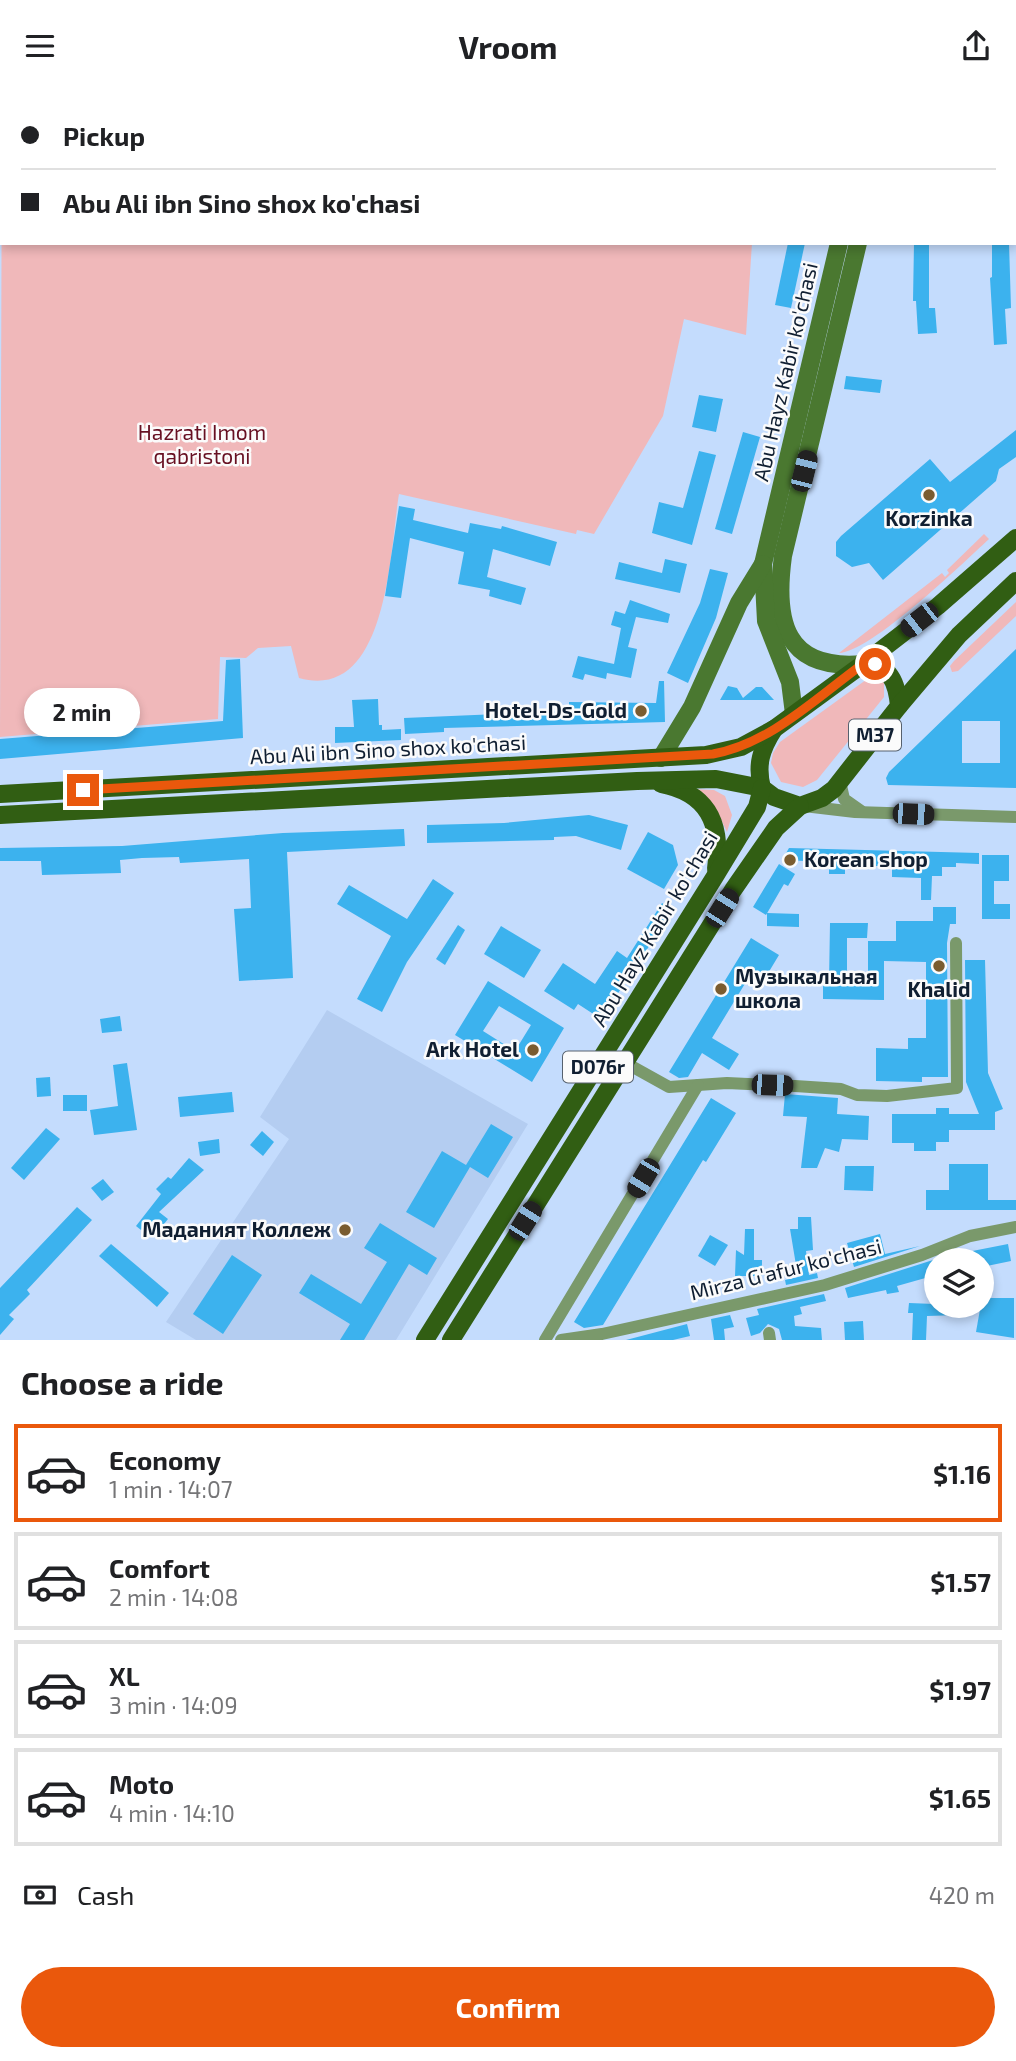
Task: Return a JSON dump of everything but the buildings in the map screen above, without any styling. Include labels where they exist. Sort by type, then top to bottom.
[{"type":"main road","name":"Abu Hayz Kabir ko'chasi","points":[[839,245],[779,587],[782,619],[794,644],[814,659],[831,664],[863,664]]},
{"type":"main road","name":"Abu Hayz Kabir ko'chasi","points":[[794,714],[790,683],[766,621],[764,564],[802,443],[857,245]]},
{"type":"main road","points":[[863,664],[938,606],[1016,538]]},
{"type":"main road","points":[[661,758],[692,707],[743,597],[764,564]]},
{"type":"main road","name":"M37","points":[[800,806],[827,796],[959,635],[1016,581]]},
{"type":"main road","name":"M37","points":[[863,664],[875,664],[889,672],[897,685],[899,706]]},
{"type":"main road","name":"Abu Ali ibn Sino shox ko'chasi","points":[[0,794],[661,758],[732,750],[774,729],[863,664]]},
{"type":"main road","points":[[762,788],[760,758],[774,729]]},
{"type":"main road","name":"Abu Ali ibn Sino shox ko'chasi","points":[[0,815],[716,779],[762,788],[774,797],[800,806]]},
{"type":"main road","name":"D076r","points":[[637,781],[679,789],[705,808],[718,833],[716,875]]},
{"type":"main road","name":"Abu Hayz Kabir ko'chasi","points":[[425,1340],[716,875],[757,807],[762,788]]},
{"type":"main road","name":"Abu Hayz Kabir ko'chasi","points":[[453,1339],[733,890],[776,828],[800,806]]},
{"type":"street","points":[[840,781],[844,799],[862,812]]},
{"type":"street","points":[[800,806],[862,812],[1016,817]]},
{"type":"street","points":[[624,1062],[669,1087],[795,1086],[841,1089],[857,1095],[887,1096],[957,1088],[956,943]]},
{"type":"street","points":[[545,1340],[698,1085]]},
{"type":"street","name":"Mirza G'afur ko'chasi","points":[[561,1340],[602,1334],[825,1285],[922,1255],[970,1236],[1016,1227]]},
{"type":"shaded area","name":"Маданият Коллеж","points":[[327,1010],[528,1124],[396,1340],[196,1340],[166,1322],[289,1139],[260,1117]]},
{"type":"green space","name":"Hazrati Imom qabristoni","points":[[2,245],[752,245],[746,335],[684,319],[663,416],[594,534],[577,530],[576,534],[399,494],[387,582],[379,615],[368,645],[351,667],[329,679],[299,678],[291,646],[258,648],[246,658],[220,657],[218,719],[0,737]]},
{"type":"green space","points":[[984,534],[989,539],[916,605],[872,638],[854,649],[839,653],[942,573],[945,577],[949,573],[947,570]]},
{"type":"green space","points":[[1016,602],[1016,616],[958,671],[952,672],[950,666],[954,661]]},
{"type":"green space","points":[[870,677],[878,677],[884,683],[884,697],[817,780],[803,787],[781,782],[771,763],[773,753],[780,742]]},
{"type":"green space","points":[[693,789],[714,790],[725,796],[732,815],[727,832],[716,809]]},
{"type":"place","name":"Korzinka","points":[[929,495]]},
{"type":"place","name":"Hotel-Ds-Gold","points":[[641,711]]},
{"type":"place","name":"Korean shop","points":[[790,860]]},
{"type":"place","name":"Khalid","points":[[939,966]]},
{"type":"place","name":"Музыкальная школа","points":[[721,989]]},
{"type":"place","name":"Ark Hotel","points":[[533,1050]]},
{"type":"place","name":"Маданият Коллеж","points":[[345,1230]]},
{"type":"route","points":[[83,790],[713,754],[741,747],[761,737],[863,664],[875,664]]}]
